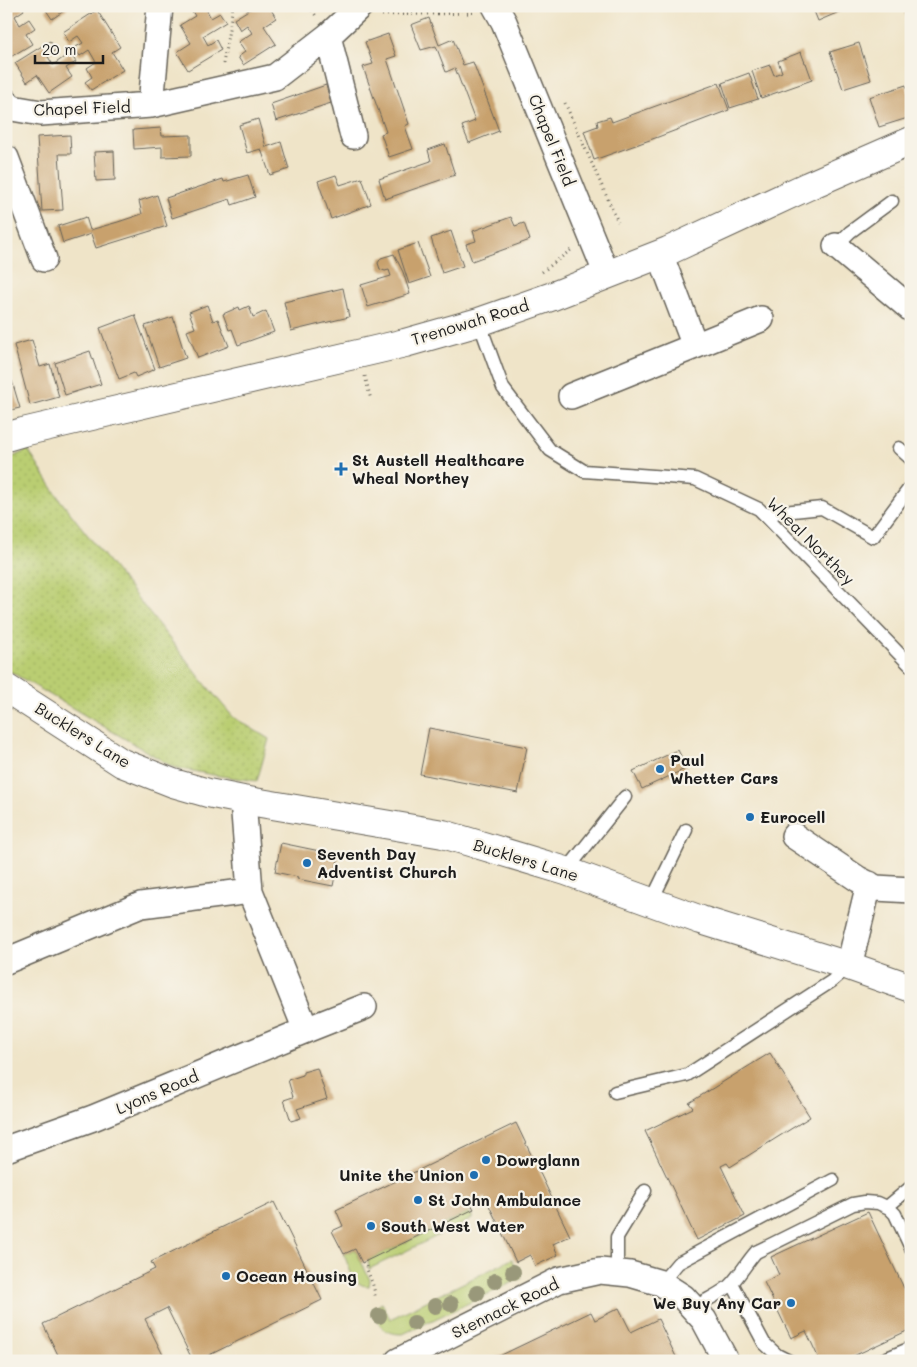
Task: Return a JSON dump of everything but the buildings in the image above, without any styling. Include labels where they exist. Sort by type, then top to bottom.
[{"type":"street","name":"Chapel Field","points":[[151,105],[160,6]]},
{"type":"street","name":"Chapel Field","points":[[497,10],[512,40],[608,275]]},
{"type":"street","name":"Chapel Field","points":[[8,111],[40,112],[151,105],[275,77],[328,36],[356,11]]},
{"type":"street","points":[[328,36],[353,136]]},
{"type":"street","name":"Trenowah Road","points":[[6,437],[405,343],[479,322],[660,254],[911,141]]},
{"type":"street","points":[[6,158],[44,259]]},
{"type":"street","points":[[836,246],[911,309]]},
{"type":"street","points":[[660,254],[695,346]]},
{"type":"street","points":[[571,396],[760,319]]},
{"type":"street","name":"Bucklers Lane","points":[[6,688],[122,763],[174,783],[208,793],[243,800],[443,834],[566,872],[710,923],[848,966],[911,988]]},
{"type":"street","points":[[243,800],[250,890],[306,1030]]},
{"type":"street","points":[[794,836],[858,879],[876,888],[911,890]]},
{"type":"street","points":[[848,966],[869,884]]},
{"type":"street","points":[[6,961],[141,906],[250,890]]},
{"type":"street","name":"Lyons Road","points":[[6,1149],[93,1118],[364,1008]]},
{"type":"street","name":"Stennack Road","points":[[398,1361],[559,1280],[600,1271],[630,1274],[661,1283],[683,1298],[704,1320],[726,1361]]},
{"type":"lane","points":[[836,246],[850,232],[892,202]]},
{"type":"lane","name":"Wheal Northey","points":[[479,322],[503,388],[550,450],[584,470],[694,479],[759,509],[911,664]]},
{"type":"lane","points":[[899,448],[911,459]]},
{"type":"lane","points":[[764,514],[822,508],[873,537],[911,486]]},
{"type":"lane","points":[[566,872],[625,797]]},
{"type":"lane","points":[[651,902],[686,830]]},
{"type":"lane","points":[[615,1092],[687,1075],[832,981],[848,966]]},
{"type":"lane","points":[[661,1283],[678,1263],[834,1180]]},
{"type":"lane","points":[[887,1207],[911,1187]]},
{"type":"lane","points":[[617,1273],[617,1237],[644,1191]]},
{"type":"lane","points":[[693,1308],[728,1287],[756,1252],[853,1204],[878,1202],[887,1207],[895,1214],[911,1248]]},
{"type":"lane","points":[[732,1283],[764,1343],[778,1355],[789,1361]]},
{"type":"lane","points":[[880,1361],[911,1348]]},
{"type":"path","points":[[219,90],[233,6]]},
{"type":"path","points":[[356,11],[497,10]]},
{"type":"path","points":[[562,96],[618,222]]},
{"type":"path","points":[[366,377],[372,400]]},
{"type":"path","points":[[365,1261],[366,1268],[374,1285],[375,1296]]},
{"type":"green space","points":[[28,450],[60,500],[206,685],[233,717],[269,739],[257,781],[173,767],[6,669],[6,460]]},
{"type":"green space","points":[[469,1212],[472,1219],[369,1269],[368,1260]]},
{"type":"green space","points":[[355,1249],[370,1280],[369,1286],[355,1280],[348,1265],[344,1254]]},
{"type":"green space","points":[[512,1259],[522,1278],[403,1334],[386,1331],[373,1309],[382,1303],[390,1319]]},
{"type":"place","name":"St Austell Healthcare Wheal Northey","points":[[341,469]]},
{"type":"place","name":"Paul Whetter Cars","points":[[660,769]]},
{"type":"place","name":"Eurocell","points":[[750,817]]},
{"type":"place","name":"Seventh Day Adventist Church","points":[[307,863]]},
{"type":"place","name":"Dowrglann","points":[[486,1160]]},
{"type":"place","name":"Unite the Union","points":[[474,1175]]},
{"type":"place","name":"St John Ambulance","points":[[418,1200]]},
{"type":"place","name":"South West Water","points":[[371,1226]]},
{"type":"place","name":"Ocean Housing","points":[[226,1276]]},
{"type":"place","name":"We Buy Any Car","points":[[791,1303]]}]
